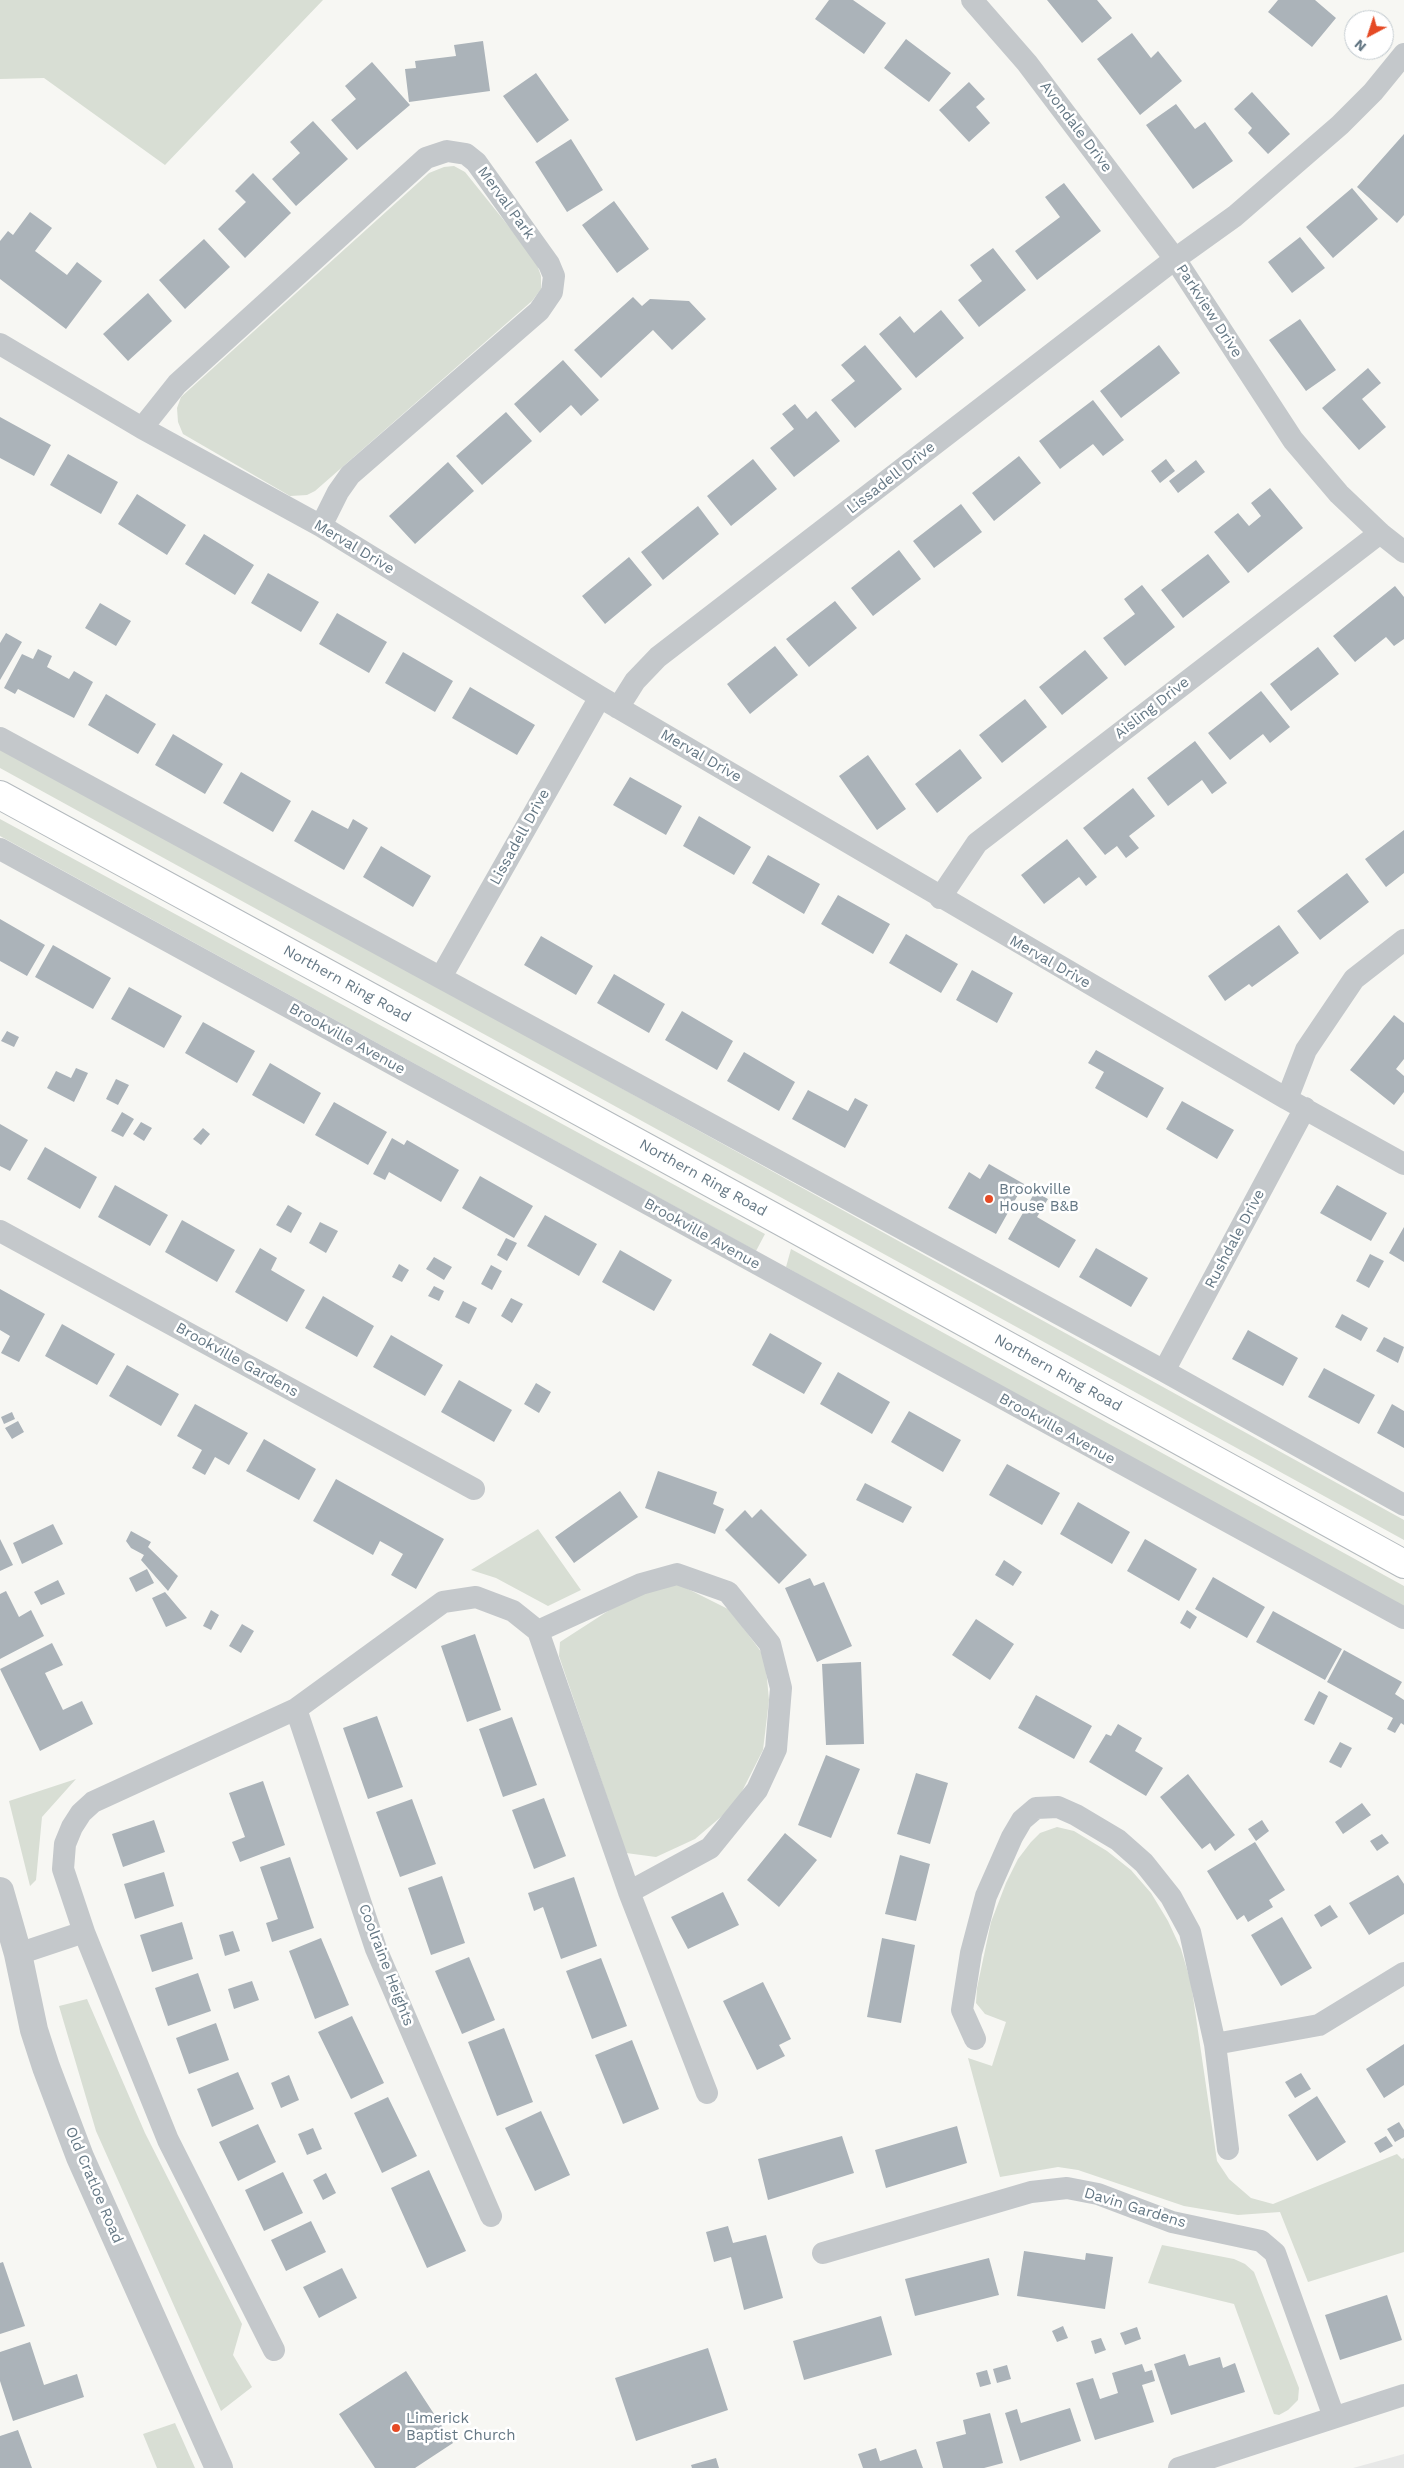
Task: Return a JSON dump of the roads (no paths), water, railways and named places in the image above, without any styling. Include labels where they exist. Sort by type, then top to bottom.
[{"type":"main road","name":"Northern Ring Road","points":[[0,795],[788,1224],[1404,1564]]},
{"type":"street","name":"Avondale Drive","points":[[972,0],[1027,63],[1175,259]]},
{"type":"street","name":"Parkview Drive","points":[[1404,54],[1373,92],[1319,144],[1235,216],[1175,259],[1293,440],[1339,494],[1380,534],[1404,552]]},
{"type":"street","name":"Merval Park","points":[[142,428],[177,384],[426,158],[447,150],[466,154],[476,162],[546,258],[554,276],[552,292],[539,311],[350,475],[338,492],[320,526]]},
{"type":"street","name":"Lissadell Drive","points":[[441,977],[609,703],[635,681],[658,657],[1175,259]]},
{"type":"street","name":"Merval Drive","points":[[0,344],[142,428],[320,526],[609,703],[940,898],[1296,1104],[1404,1164]]},
{"type":"street","name":"Aisling Drive","points":[[940,898],[977,843],[1380,534]]},
{"type":"street","points":[[0,738],[1164,1371],[1404,1505]]},
{"type":"street","name":"Brookville Avenue","points":[[0,849],[1404,1618]]},
{"type":"street","name":"Rushdale Drive","points":[[1164,1371],[1296,1104],[1306,1050],[1354,979],[1404,940]]},
{"type":"street","name":"Brookville Gardens","points":[[0,1230],[474,1489]]},
{"type":"street","points":[[538,1632],[641,1584],[677,1574],[728,1592],[770,1644],[781,1688],[776,1749],[757,1790],[710,1848],[629,1892]]},
{"type":"street","points":[[274,2350],[168,2140],[84,1932],[63,1869],[65,1844],[72,1827],[81,1813],[93,1802],[296,1708],[444,1602],[476,1597],[513,1612],[538,1632],[629,1892],[707,2092]]},
{"type":"street","name":"Coolraine Heights","points":[[296,1708],[376,1949],[491,2216]]},
{"type":"street","points":[[975,2039],[962,2010],[971,1953],[986,1896],[1012,1837],[1022,1820],[1036,1808],[1058,1807],[1076,1815],[1118,1840],[1144,1863],[1171,1897],[1190,1932],[1215,2044],[1228,2149]]},
{"type":"street","name":"Old Cratloe Road","points":[[0,1891],[18,1954],[34,2030],[80,2157],[218,2468]]},
{"type":"street","points":[[18,1954],[84,1932]]},
{"type":"street","points":[[1215,2044],[1319,2025],[1404,1973]]},
{"type":"street","name":"Davin Gardens","points":[[824,2253],[1031,2192],[1067,2188],[1098,2194],[1172,2222],[1261,2241],[1275,2253],[1334,2417]]},
{"type":"street","points":[[1178,2468],[1404,2395]]},
{"type":"place","name":"Brookville House B&B","points":[[989,1199]]},
{"type":"place","name":"Limerick Baptist Church","points":[[396,2428]]}]
